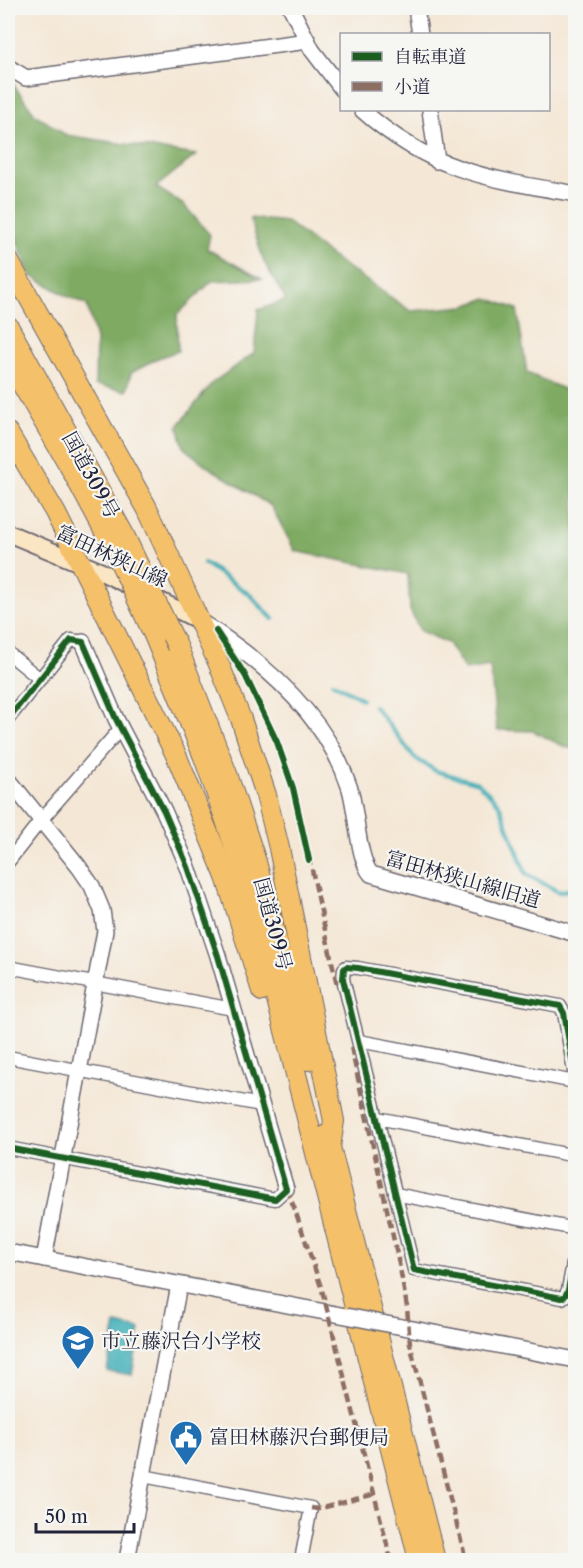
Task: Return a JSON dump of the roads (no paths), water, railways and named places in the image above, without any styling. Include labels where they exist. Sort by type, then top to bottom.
[{"type":"highway","points":[[8,260],[147,508],[218,662],[241,719],[266,795],[279,848],[334,1121],[330,1147]]},
{"type":"highway","name":"国道309号","points":[[8,326],[123,533],[177,646],[227,774],[256,862],[435,1560]]},
{"type":"highway","name":"国道309号","points":[[8,360],[115,550],[154,635],[204,757],[236,850],[265,952],[419,1560]]},
{"type":"highway","points":[[8,433],[55,512],[177,757],[229,887],[269,1013],[310,1130]]},
{"type":"main road","name":"富田林狭山線","points":[[8,533],[79,561],[198,620]]},
{"type":"street","points":[[291,8],[308,41],[340,86]]},
{"type":"street","points":[[416,8],[420,33]]},
{"type":"street","points":[[8,67],[26,78],[308,41]]},
{"type":"street","points":[[363,111],[396,137],[437,161],[487,178],[576,194]]},
{"type":"street","points":[[430,111],[437,161]]},
{"type":"street","name":"富田林狭山線旧道","points":[[198,620],[241,647],[267,669],[293,696],[329,743],[349,785],[364,862],[370,874],[576,934]]},
{"type":"street","points":[[8,719],[70,640],[83,642],[121,728],[164,811],[188,867],[218,956],[286,1189],[275,1199],[8,1148]]},
{"type":"street","points":[[8,653],[40,679]]},
{"type":"street","points":[[8,862],[41,820],[121,728]]},
{"type":"street","points":[[8,779],[92,886],[102,910],[105,931],[44,1259]]},
{"type":"street","points":[[8,967],[232,1009]]},
{"type":"street","points":[[359,1041],[575,1082],[564,1013],[560,1006],[346,967],[344,969],[344,979],[412,1266],[418,1272],[561,1298],[566,1296],[568,1290],[576,1248]]},
{"type":"street","points":[[8,1058],[261,1105]]},
{"type":"street","points":[[377,1118],[576,1156]]},
{"type":"street","points":[[395,1194],[576,1228]]},
{"type":"street","points":[[8,1252],[576,1360]]},
{"type":"street","points":[[127,1560],[179,1285]]},
{"type":"street","points":[[143,1476],[311,1508],[301,1560]]},
{"type":"water","points":[[116,1324],[140,1329],[132,1375],[107,1371]]},
{"type":"waterway","points":[[204,563],[249,594],[273,619]]},
{"type":"waterway","points":[[332,682],[362,699]]},
{"type":"waterway","points":[[374,706],[415,758],[436,771],[478,783],[499,804],[526,874],[559,892],[576,888]]},
{"type":"place","name":"市立藤沢台小学校","points":[[78,1370]]},
{"type":"place","name":"富田林藤沢台郵便局","points":[[186,1466]]}]
